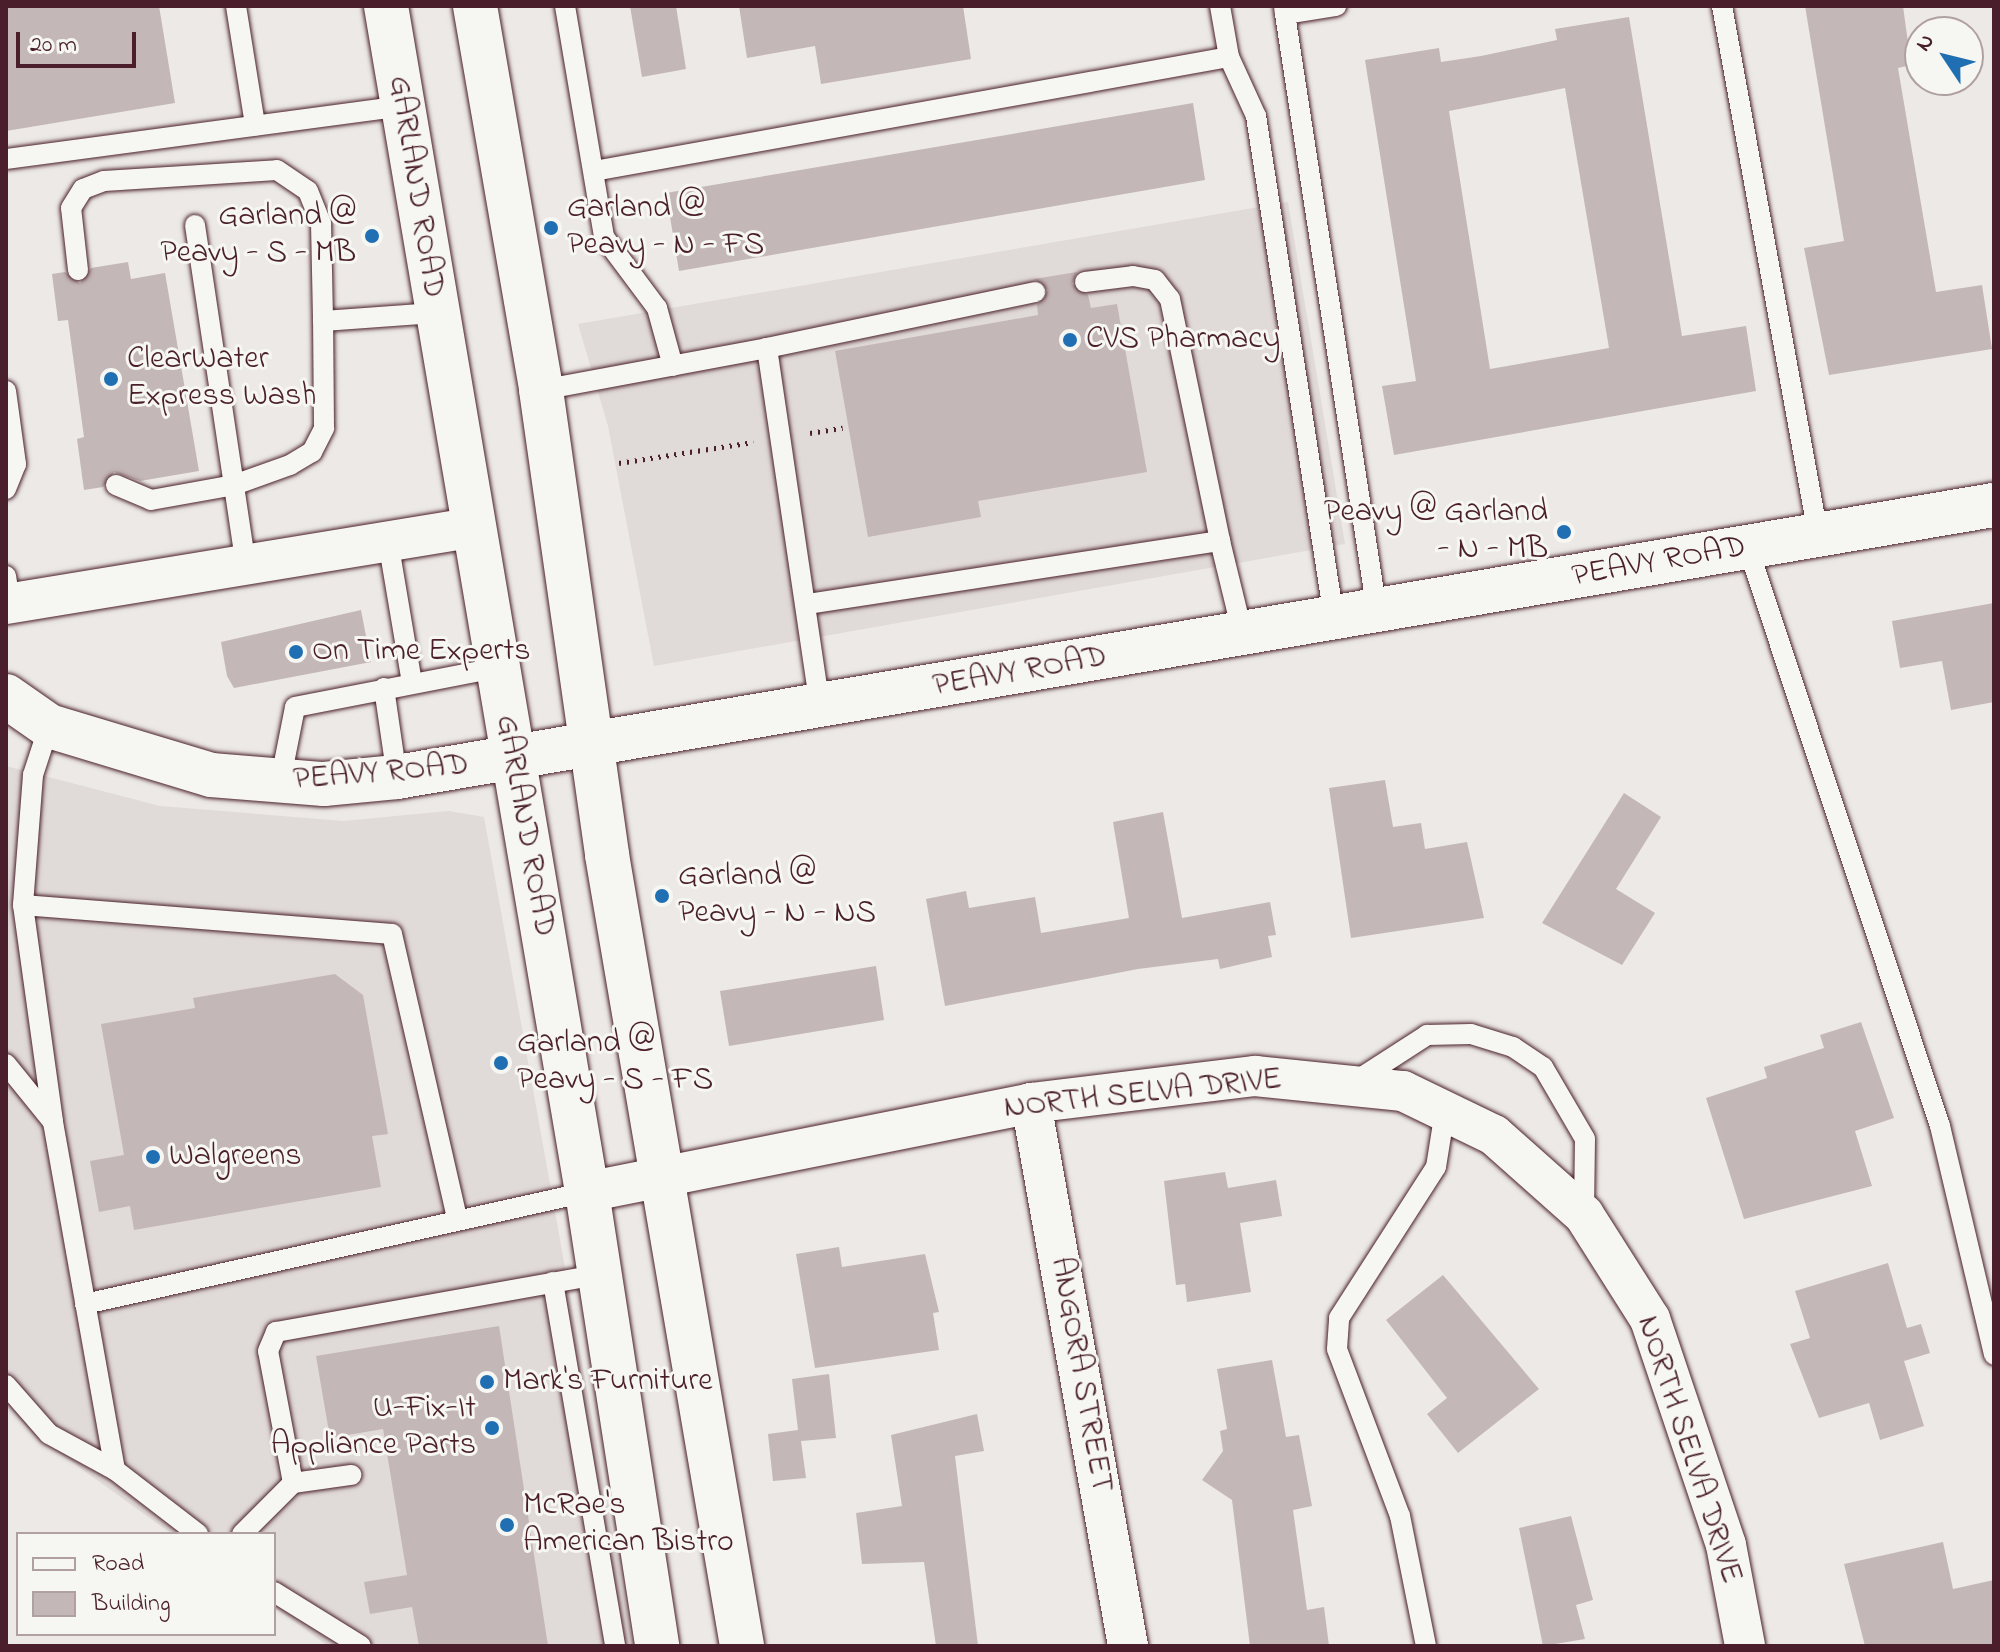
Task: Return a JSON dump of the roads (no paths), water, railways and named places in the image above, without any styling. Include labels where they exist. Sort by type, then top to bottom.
[{"type":"main road","name":"GARLAND ROAD","points":[[386,6],[470,528],[600,1274],[634,1498],[640,1627]]},
{"type":"main road","points":[[475,6],[541,390],[591,749],[742,1646]]},
{"type":"main road","name":"PEAVY ROAD","points":[[6,696],[49,726],[211,775],[280,783],[397,777],[591,749],[1994,505]]},
{"type":"main road","name":"PEAVY ROAD","points":[[6,728],[49,726]]},
{"type":"street","points":[[7,593],[246,566],[470,528]]},
{"type":"street","name":"NORTH SELVA DRIVE","points":[[587,1192],[1031,1103],[1255,1076],[1356,1081],[1403,1091],[1494,1135],[1584,1215],[1650,1319],[1726,1545],[1745,1646]]},
{"type":"street","name":"ANGORA STREET","points":[[1031,1103],[1128,1646]]},
{"type":"lane","points":[[236,6],[255,125]]},
{"type":"lane","points":[[565,6],[604,237],[657,308],[673,366]]},
{"type":"lane","points":[[1220,6],[1229,57],[1256,116],[1334,618]]},
{"type":"lane","points":[[1336,6],[1284,10],[1377,612]]},
{"type":"lane","points":[[1722,6],[1818,534]]},
{"type":"lane","points":[[594,171],[1229,57]]},
{"type":"lane","points":[[6,159],[402,106]]},
{"type":"lane","points":[[78,270],[71,208],[83,189],[104,181],[277,170],[308,191],[321,223],[324,428],[312,452],[234,485],[151,500],[116,485]]},
{"type":"lane","points":[[195,225],[246,566]]},
{"type":"lane","points":[[1085,282],[1133,276],[1155,280],[1170,299],[1220,541],[1236,586],[1243,635]]},
{"type":"lane","points":[[541,390],[767,348],[1035,292]]},
{"type":"lane","points":[[323,321],[435,313]]},
{"type":"lane","points":[[767,348],[820,708]]},
{"type":"lane","points":[[6,391],[16,464],[6,489]]},
{"type":"lane","points":[[388,541],[412,683]]},
{"type":"lane","points":[[807,604],[1220,541]]},
{"type":"lane","points":[[1748,548],[1940,1126],[1994,1355]]},
{"type":"lane","points":[[280,783],[295,707],[496,668]]},
{"type":"lane","points":[[384,688],[397,777]]},
{"type":"lane","points":[[49,726],[15,846],[53,1122],[115,1470]]},
{"type":"lane","points":[[23,905],[392,934],[457,1218]]},
{"type":"lane","points":[[1356,1081],[1427,1035],[1471,1034],[1513,1047],[1543,1067],[1585,1139],[1584,1215]]},
{"type":"lane","points":[[6,1064],[53,1122]]},
{"type":"lane","points":[[1426,1646],[1400,1516],[1337,1349],[1339,1318],[1436,1167],[1445,1111]]},
{"type":"lane","points":[[85,1304],[457,1218],[587,1192]]},
{"type":"lane","points":[[293,1483],[268,1351],[276,1332],[600,1274]]},
{"type":"lane","points":[[553,1282],[591,1504],[640,1627],[615,1646]]},
{"type":"lane","points":[[572,1387],[616,1380]]},
{"type":"lane","points":[[6,1385],[49,1434],[115,1470],[195,1532]]},
{"type":"lane","points":[[244,1532],[293,1483],[351,1475]]},
{"type":"lane","points":[[591,1504],[634,1498]]},
{"type":"lane","points":[[276,1593],[361,1646]]},
{"type":"place","name":"Garland @ Peavy - N - FS","points":[[551,228]]},
{"type":"place","name":"Garland @ Peavy - S - MB","points":[[372,236]]},
{"type":"place","name":"CVS Pharmacy","points":[[1070,340]]},
{"type":"place","name":"ClearWater Express Wash","points":[[111,379]]},
{"type":"place","name":"Peavy @ Garland - N - MB","points":[[1564,532]]},
{"type":"place","name":"On Time Experts","points":[[296,652]]},
{"type":"place","name":"Garland @ Peavy - N - NS","points":[[662,896]]},
{"type":"place","name":"Garland @ Peavy - S - FS","points":[[501,1063]]},
{"type":"place","name":"Walgreens","points":[[153,1157]]},
{"type":"place","name":"Mark's Furniture","points":[[487,1382]]},
{"type":"place","name":"U-Fix-It Appliance Parts","points":[[492,1428]]},
{"type":"place","name":"McRae's American Bistro","points":[[507,1525]]}]
